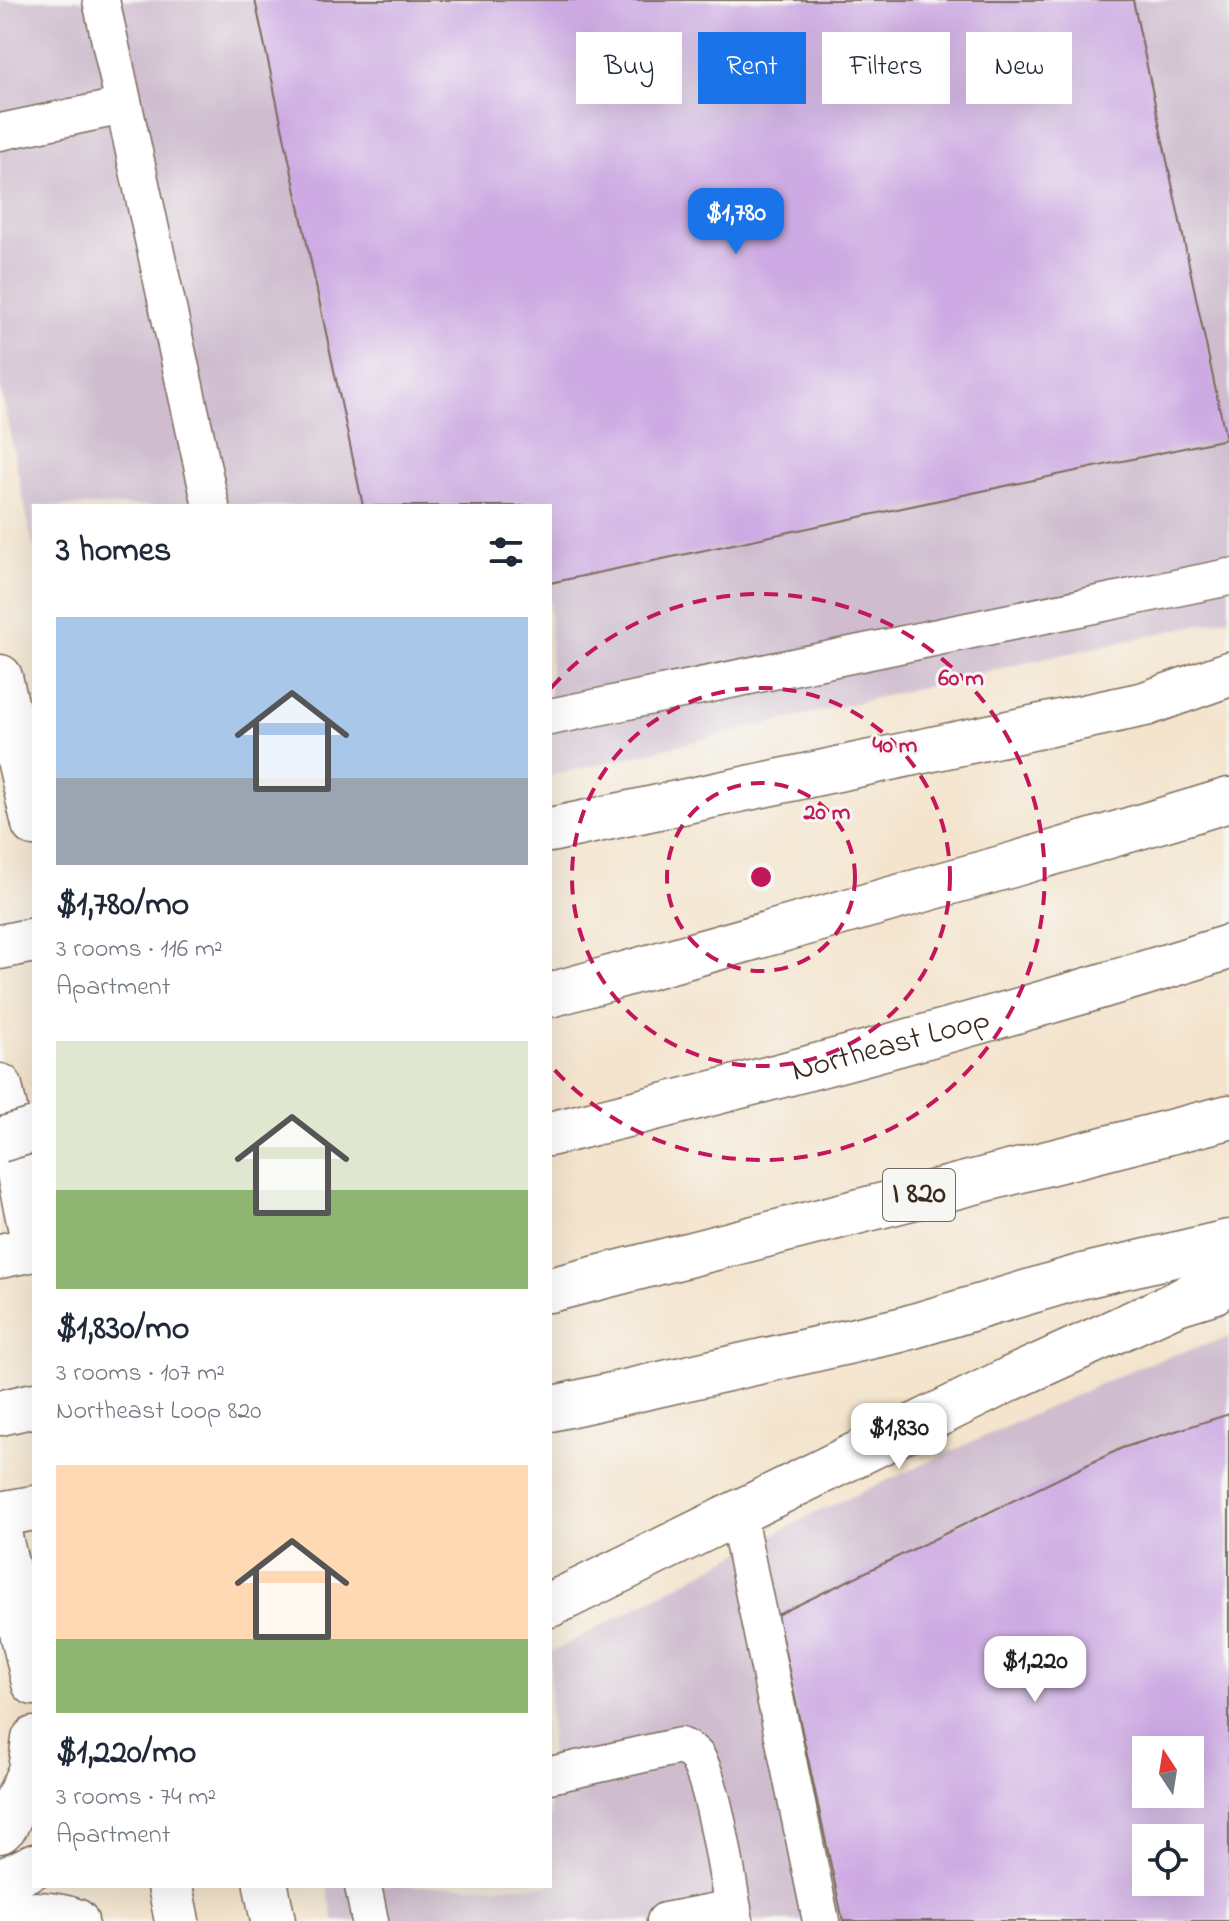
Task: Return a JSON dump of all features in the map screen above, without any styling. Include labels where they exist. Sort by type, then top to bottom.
[{"type":"main road","points":[[552,830],[1145,704],[1229,674]]},
{"type":"main road","points":[[0,677],[32,815]]},
{"type":"main road","points":[[552,994],[1012,865],[1229,800]]},
{"type":"main road","points":[[0,947],[32,940]]},
{"type":"main road","name":"Northeast Loop","points":[[552,1133],[812,1066],[1229,947]]},
{"type":"main road","points":[[0,1086],[32,1238]]},
{"type":"main road","name":"I 820","points":[[552,1289],[1229,1117]]},
{"type":"main road","points":[[0,1140],[32,1131]]},
{"type":"main road","points":[[552,1409],[900,1330],[1079,1277],[1229,1242]]},
{"type":"main road","points":[[0,1256],[32,1248]]},
{"type":"main road","points":[[552,1604],[1010,1379],[1177,1303],[1229,1275]]},
{"type":"main road","points":[[1177,1303],[1229,1287]]},
{"type":"main road","points":[[0,1413],[32,1405]]},
{"type":"main road","points":[[0,1514],[32,1508]]},
{"type":"main road","points":[[0,1537],[32,1674]]},
{"type":"main road","points":[[0,1831],[6,1825],[30,1771],[32,1755]]},
{"type":"main road","points":[[0,1882],[32,1867]]},
{"type":"main road","points":[[170,1888],[177,1921]]},
{"type":"main road","points":[[266,1888],[273,1921]]},
{"type":"main road","points":[[0,1916],[21,1914],[76,1921]]},
{"type":"lane","points":[[101,0],[211,504]]},
{"type":"lane","points":[[0,132],[124,106]]},
{"type":"lane","points":[[552,717],[1229,577]]},
{"type":"lane","points":[[737,1512],[821,1921]]},
{"type":"lane","points":[[552,1775],[680,1746],[694,1753],[703,1770],[710,1796],[734,1915],[665,1921]]},
{"type":"lane","points":[[363,1888],[370,1921]]},
{"type":"shaded area","points":[[0,0],[1229,0],[1229,618],[993,670],[552,776],[552,504],[32,504],[32,541],[0,386]]},
{"type":"shaded area","points":[[1229,1337],[1229,1921],[334,1921],[327,1888],[552,1888],[552,1652],[813,1514],[1140,1366]]},
{"type":"building","points":[[255,0],[1133,0],[1226,439],[552,583],[552,504],[363,504]]},
{"type":"building","points":[[1229,1414],[1229,1921],[843,1921],[777,1615],[1122,1448]]}]
